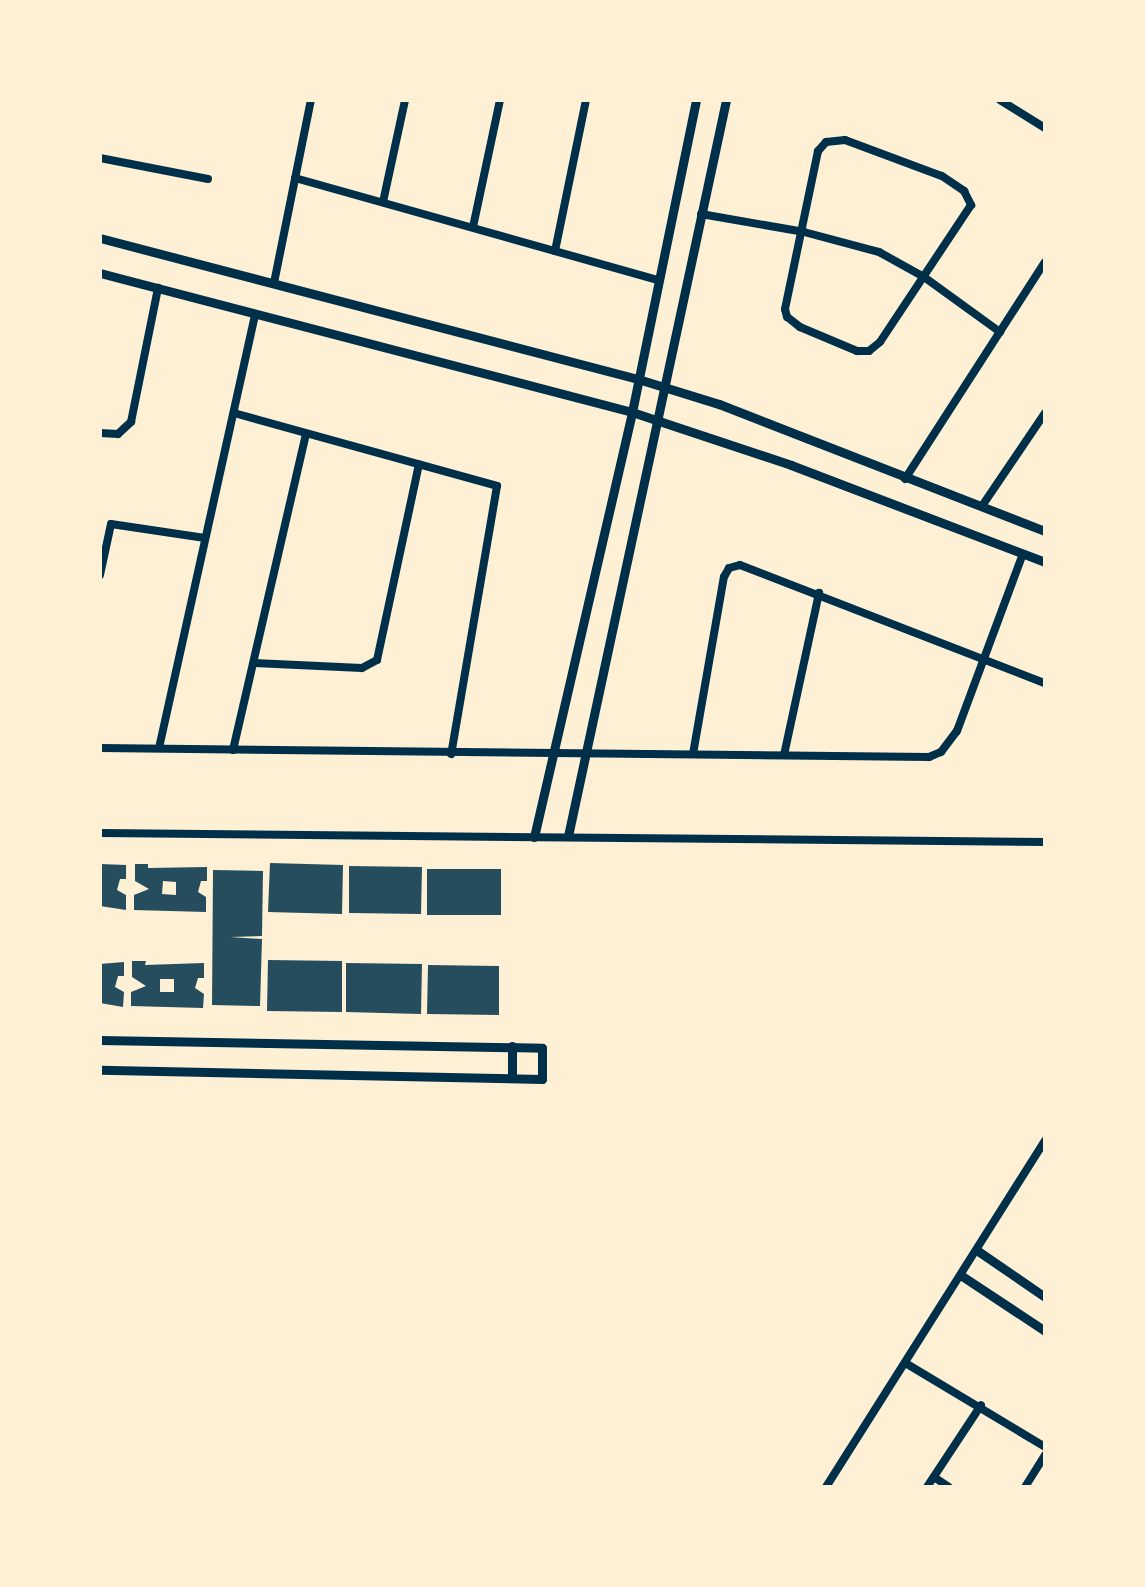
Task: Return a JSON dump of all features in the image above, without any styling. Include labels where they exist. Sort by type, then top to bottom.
[{"type":"street","points":[[274,284],[311,100]]},
{"type":"street","points":[[382,202],[405,100]]},
{"type":"street","points":[[473,228],[500,100]]},
{"type":"street","points":[[555,250],[586,100]]},
{"type":"street","points":[[534,837],[632,412],[696,100]]},
{"type":"street","points":[[568,836],[726,100]]},
{"type":"street","points":[[1000,100],[1045,128]]},
{"type":"street","points":[[846,140],[942,176],[970,200],[970,208],[924,277],[869,350],[857,350],[787,318],[785,309],[804,232],[818,151],[830,141],[846,140]]},
{"type":"street","points":[[100,158],[208,179]]},
{"type":"street","points":[[295,178],[659,280]]},
{"type":"street","points":[[701,214],[804,232],[879,252],[924,277],[1000,332]]},
{"type":"street","points":[[100,238],[638,379],[1045,531]]},
{"type":"street","points":[[905,479],[1045,262]]},
{"type":"street","points":[[100,272],[632,412],[791,465],[1045,562]]},
{"type":"street","points":[[100,433],[118,434],[131,422],[158,288]]},
{"type":"street","points":[[159,748],[255,314]]},
{"type":"street","points":[[234,413],[496,486],[451,754]]},
{"type":"street","points":[[982,506],[1045,413]]},
{"type":"street","points":[[233,750],[306,434]]},
{"type":"street","points":[[254,663],[362,668],[377,660],[419,464]]},
{"type":"street","points":[[100,575],[111,524],[205,538]]},
{"type":"street","points":[[100,748],[552,756],[585,753],[929,757],[941,752],[958,731],[1023,554]]},
{"type":"street","points":[[693,754],[724,577],[729,568],[749,565],[1045,683]]},
{"type":"street","points":[[784,756],[819,593]]},
{"type":"street","points":[[100,833],[1045,842]]},
{"type":"street","points":[[100,1040],[542,1048],[542,1078],[100,1070]]},
{"type":"street","points":[[512,1046],[512,1078]]},
{"type":"street","points":[[826,1487],[978,1252],[1045,1140]]},
{"type":"street","points":[[978,1252],[1045,1297]]},
{"type":"street","points":[[962,1276],[1045,1330]]},
{"type":"street","points":[[907,1364],[981,1405],[1045,1447]]},
{"type":"street","points":[[927,1487],[981,1405]]},
{"type":"street","points":[[1025,1487],[1045,1455]]},
{"type":"street","points":[[934,1477],[949,1487]]},
{"type":"building","points":[[270,863],[343,865],[342,914],[268,912]]},
{"type":"building","points":[[100,864],[126,865],[126,879],[120,879],[117,890],[126,895],[126,910],[100,906]]},
{"type":"building","points":[[135,864],[148,864],[148,868],[207,867],[207,881],[201,881],[198,892],[206,897],[206,912],[134,910],[134,895],[149,889],[135,881]],"holes":[[[163,881],[176,882],[176,895],[162,894]]]},
{"type":"building","points":[[349,866],[422,867],[421,914],[349,913]]},
{"type":"building","points":[[427,869],[501,869],[501,915],[427,915]]},
{"type":"building","points":[[213,870],[263,871],[262,936],[230,937],[262,939],[260,1006],[212,1005]]},
{"type":"building","points":[[268,960],[342,961],[342,1012],[267,1011]]},
{"type":"building","points":[[132,961],[146,961],[145,965],[204,963],[204,978],[198,978],[195,988],[204,994],[203,1008],[131,1006],[131,992],[146,986],[132,977]],"holes":[[[160,979],[174,979],[174,992],[160,992]]]},
{"type":"building","points":[[124,962],[124,976],[118,976],[115,987],[124,992],[123,1007],[100,1003],[100,964]]},
{"type":"building","points":[[346,963],[422,964],[421,1014],[346,1012]]},
{"type":"building","points":[[428,965],[499,966],[499,1015],[427,1014]]}]
